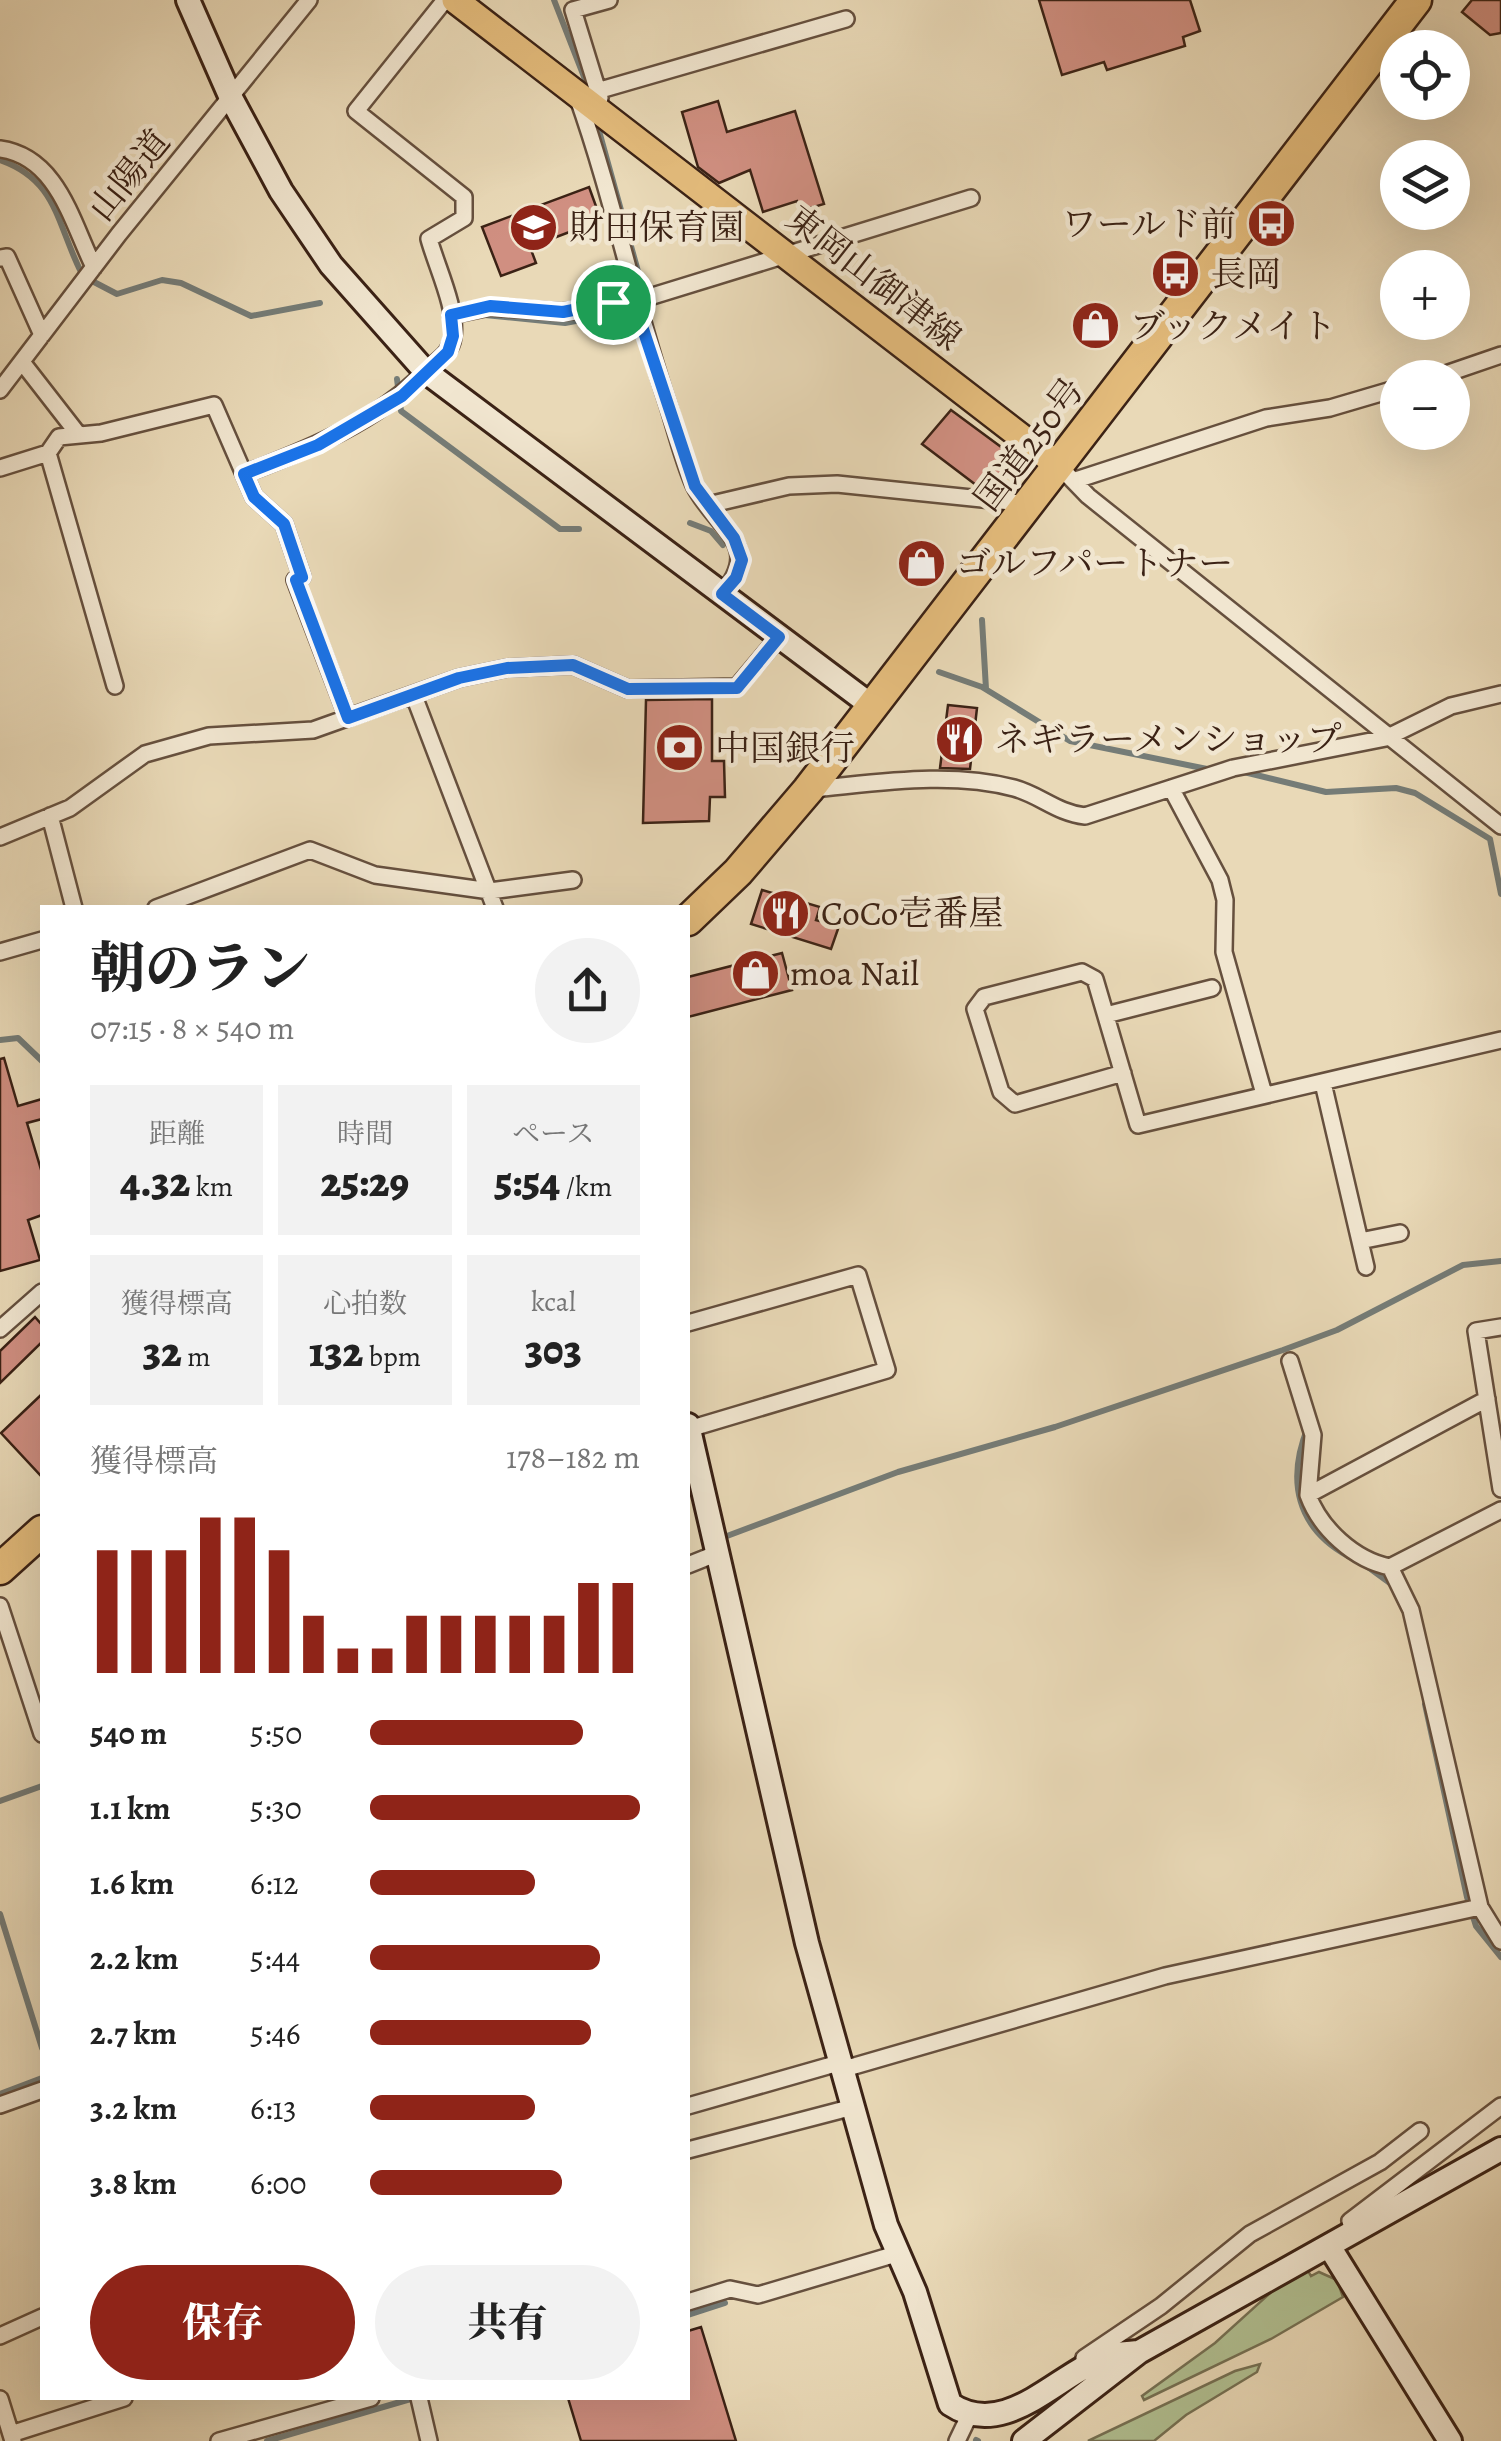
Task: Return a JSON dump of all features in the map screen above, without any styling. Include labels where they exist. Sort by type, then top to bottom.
[{"type":"highway","name":"国道250号","points":[[690,918],[816,789],[872,706],[1030,504],[1067,473],[1416,0]]},
{"type":"highway","points":[[0,1569],[40,1534]]},
{"type":"main road","name":"東岡山御津線","points":[[455,0],[593,99],[1067,473]]},
{"type":"street","points":[[188,0],[231,98],[281,191],[330,266],[426,372],[872,706]]},
{"type":"street","name":"山陽道","points":[[0,390],[308,0]]},
{"type":"street","points":[[244,474],[318,445],[396,399],[448,352],[453,336],[451,315],[429,240],[464,218],[464,197],[356,111],[446,0]]},
{"type":"street","points":[[608,0],[573,10],[634,302],[695,486],[734,538],[742,560],[736,578],[722,594]]},
{"type":"street","points":[[593,99],[846,19]]},
{"type":"street","points":[[0,149],[36,163],[55,183],[94,268]]},
{"type":"street","points":[[451,315],[490,306],[563,312],[634,302],[971,198]]},
{"type":"street","points":[[0,258],[7,257],[42,335]]},
{"type":"street","points":[[1470,366],[1501,355]]},
{"type":"street","points":[[22,362],[48,390],[78,434]]},
{"type":"street","points":[[1380,393],[1330,408],[1266,418],[1067,473],[1088,496],[1386,738],[1501,826]]},
{"type":"street","points":[[0,468],[48,453],[59,437],[101,433],[214,405],[254,497],[284,524],[302,577],[296,580],[348,718]]},
{"type":"street","points":[[48,453],[114,686]]},
{"type":"street","points":[[708,505],[789,486],[837,484],[1030,504]]},
{"type":"street","points":[[0,836],[70,808],[144,754],[209,736],[313,730],[491,672],[573,665],[628,689],[737,688],[779,637]]},
{"type":"street","points":[[816,789],[958,780],[1017,789],[1061,814],[1085,816],[1232,768],[1386,738],[1451,706],[1501,694]]},
{"type":"street","points":[[414,696],[492,899]]},
{"type":"street","points":[[1171,788],[1220,880],[1225,900],[1224,952],[1264,1094]]},
{"type":"street","points":[[50,816],[73,905]]},
{"type":"street","points":[[164,905],[310,850],[375,875],[492,899],[573,880]]},
{"type":"street","points":[[0,952],[40,941]]},
{"type":"street","points":[[1123,1073],[1014,1104],[1001,1092],[975,1009],[984,997],[1082,972],[1095,979],[1106,1015],[1123,1073],[1138,1125],[1501,1040]]},
{"type":"street","points":[[1106,1015],[1212,988]]},
{"type":"street","points":[[1323,1083],[1366,1266]]},
{"type":"street","points":[[1360,1241],[1400,1234]]},
{"type":"street","points":[[690,1322],[858,1274],[887,1370],[690,1426]]},
{"type":"street","points":[[0,1329],[40,1294]]},
{"type":"street","points":[[1501,1327],[1476,1330],[1501,1489]]},
{"type":"street","points":[[1290,1361],[1313,1435],[1308,1496],[1317,1522],[1374,1564],[1390,1567],[1501,1510]]},
{"type":"street","points":[[1308,1496],[1486,1399]]},
{"type":"street","points":[[690,1435],[796,1901],[896,2254],[915,2292],[950,2404],[969,2416],[989,2419],[1017,2410],[1107,2356],[1139,2352]]},
{"type":"street","points":[[690,1564],[718,1553]]},
{"type":"street","points":[[1390,1567],[1411,1610],[1474,1908],[1501,1940]]},
{"type":"street","points":[[0,1606],[40,1728]]},
{"type":"street","points":[[690,2105],[1165,1976],[1474,1908]]},
{"type":"street","points":[[0,2105],[40,2091]]},
{"type":"street","points":[[1354,2233],[1350,2220],[1501,2106]]},
{"type":"street","points":[[690,2149],[853,2107]]},
{"type":"street","points":[[1017,2410],[1116,2334],[1161,2306],[1250,2234],[1380,2162],[1420,2131]]},
{"type":"street","points":[[1024,2441],[1139,2352],[1501,2148]]},
{"type":"street","points":[[1329,2246],[1450,2441]]},
{"type":"street","points":[[690,2301],[730,2288],[758,2295],[896,2254]]},
{"type":"street","points":[[0,2336],[40,2318]]},
{"type":"street","points":[[0,2399],[12,2438],[118,2400]]},
{"type":"street","points":[[222,2441],[364,2400]]},
{"type":"street","points":[[419,2400],[429,2441]]},
{"type":"street","points":[[957,2441],[969,2416]]},
{"type":"green space","points":[[1307,2269],[1311,2276],[1319,2272],[1337,2280],[1343,2297],[1271,2339],[1144,2400],[1142,2396],[1215,2343],[1278,2286]]},
{"type":"green space","points":[[1260,2364],[1257,2372],[1186,2415],[1154,2441],[1088,2441],[1235,2371]]},
{"type":"building","points":[[1039,0],[1190,0],[1200,31],[1183,37],[1185,46],[1107,70],[1104,62],[1062,75]]},
{"type":"building","points":[[1472,0],[1501,0],[1501,33],[1490,35],[1462,12]]},
{"type":"building","points":[[718,101],[727,132],[795,111],[824,204],[800,211],[797,201],[763,212],[750,170],[719,183],[698,167],[682,112]]},
{"type":"building","points":[[589,187],[601,220],[530,247],[536,263],[501,276],[482,227]]},
{"type":"building","points":[[951,410],[1016,458],[991,489],[980,488],[922,444]]},
{"type":"building","points":[[712,699],[712,761],[724,761],[725,797],[710,797],[709,821],[643,823],[646,700]]},
{"type":"building","points":[[948,705],[977,708],[970,769],[940,768]]},
{"type":"building","name":"CoCo壱番屋","points":[[762,890],[820,907],[816,920],[839,926],[831,949],[751,924]]},
{"type":"building","points":[[782,953],[792,990],[690,1016],[690,976]]},
{"type":"building","points":[[4,1058],[18,1106],[40,1100],[40,1120],[27,1123],[40,1166],[40,1216],[28,1220],[40,1260],[0,1271],[0,1059]]},
{"type":"building","points":[[35,1317],[40,1323],[40,1344],[0,1383],[0,1351]]},
{"type":"building","points":[[40,1396],[40,1475],[1,1433]]},
{"type":"building","points":[[701,2327],[736,2441],[581,2441],[569,2400],[690,2400],[690,2330]]},
{"type":"waterway","points":[[554,0],[586,82]]},
{"type":"waterway","points":[[596,120],[644,293]]},
{"type":"waterway","points":[[0,160],[19,169],[44,191],[81,272]]},
{"type":"waterway","points":[[94,282],[117,294],[162,280],[181,283],[251,316],[320,303]]},
{"type":"waterway","points":[[485,315],[565,323],[623,312]]},
{"type":"waterway","points":[[397,379],[401,411],[560,529],[579,529]]},
{"type":"waterway","points":[[690,523],[711,531],[723,545]]},
{"type":"waterway","points":[[982,620],[986,689]]},
{"type":"waterway","points":[[939,672],[982,687],[1070,741],[1212,770]]},
{"type":"waterway","points":[[1244,772],[1326,792],[1396,788],[1415,793],[1490,839],[1501,894]]},
{"type":"waterway","points":[[0,1040],[18,1038],[40,1059]]},
{"type":"waterway","points":[[727,1536],[898,1472],[1055,1427],[1283,1350],[1337,1330],[1463,1265],[1501,1261]]},
{"type":"waterway","points":[[1308,1427],[1298,1466],[1301,1501],[1317,1532],[1348,1556]]},
{"type":"waterway","points":[[1368,1567],[1394,1586]]},
{"type":"waterway","points":[[1425,1704],[1467,1897],[1476,1926],[1501,1957]]},
{"type":"waterway","points":[[0,1801],[40,1787]]},
{"type":"waterway","points":[[0,1914],[40,2042]]},
{"type":"waterway","points":[[0,2094],[40,2079]]},
{"type":"waterway","points":[[690,2314],[725,2303]]},
{"type":"waterway","points":[[267,2441],[407,2400]]},
{"type":"place","name":"ワールド前","points":[[1271,224]]},
{"type":"place","name":"財田保育園","points":[[534,227]]},
{"type":"place","name":"長岡","points":[[1176,274]]},
{"type":"place","name":"ブックメイト","points":[[1095,326]]},
{"type":"place","name":"ゴルフパートナー","points":[[921,563]]},
{"type":"place","name":"ネギラーメンショップ","points":[[960,739]]},
{"type":"place","name":"中国銀行","points":[[680,748]]},
{"type":"place","name":"CoCo壱番屋","points":[[786,913]]},
{"type":"place","name":"moa Nail","points":[[755,973]]},
{"type":"route","points":[[613,302],[634,302],[695,486],[734,538],[742,560],[736,578],[722,594],[779,637],[737,688],[628,689],[573,665],[507,668],[459,678],[348,718],[296,580],[302,577],[284,524],[254,497],[244,474],[318,445],[402,396],[448,352],[453,336],[451,315],[490,306],[524,312],[563,312],[613,302]]}]
